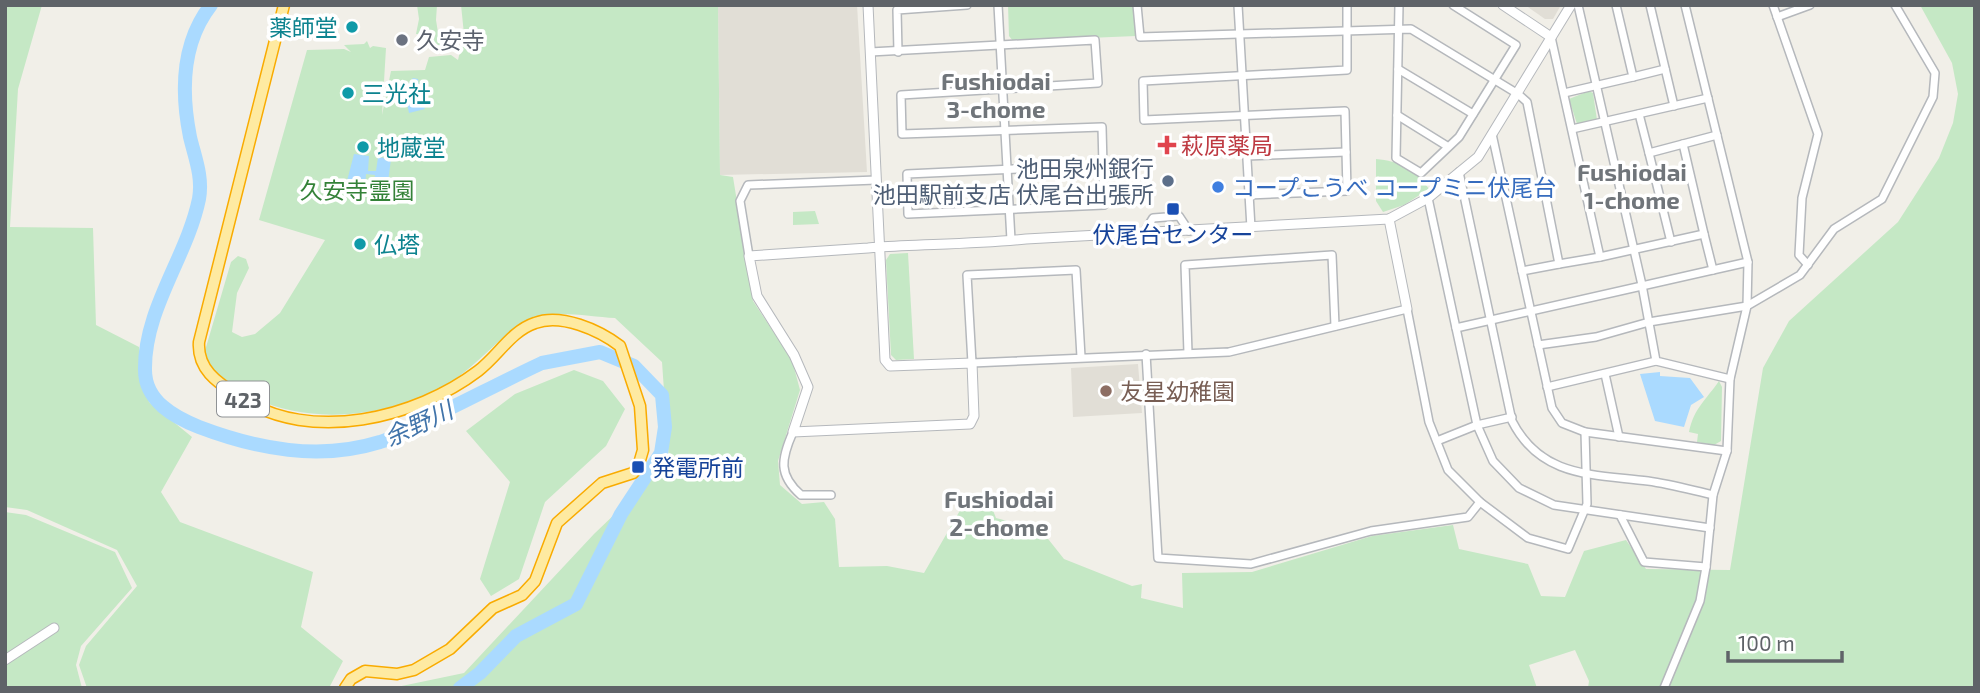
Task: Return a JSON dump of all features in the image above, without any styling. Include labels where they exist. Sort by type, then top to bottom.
[{"type":"highway","name":"423","points":[[284,5],[199,342],[200,358],[209,374],[245,401],[271,413],[328,421],[381,415],[427,401],[480,369],[514,336],[536,322],[568,321],[608,338],[624,352],[640,406],[642,460],[633,472],[603,483],[557,523],[529,588],[516,600],[493,608],[450,649],[414,670],[397,674],[365,671],[351,678],[345,688]]},
{"type":"street","points":[[868,5],[878,247],[885,360],[890,366],[1229,352],[1407,309]]},
{"type":"street","points":[[898,52],[897,10],[967,5]]},
{"type":"street","points":[[998,5],[1011,240]]},
{"type":"street","points":[[1138,5],[1140,37],[1410,29],[1518,94],[1527,102],[1559,264]]},
{"type":"street","points":[[1238,5],[1251,228]]},
{"type":"street","points":[[1248,195],[1347,191],[1345,111],[1144,120],[1143,81],[1348,70],[1347,5]]},
{"type":"street","points":[[1399,5],[1396,158],[1421,173],[1459,137],[1516,45],[1452,5]]},
{"type":"street","points":[[1503,5],[1551,37],[1601,257]]},
{"type":"street","points":[[749,256],[1389,219],[1428,198],[1478,157],[1571,5]]},
{"type":"street","points":[[1578,5],[1642,285],[1656,361]]},
{"type":"street","points":[[1616,5],[1633,77]]},
{"type":"street","points":[[1650,5],[1674,106]]},
{"type":"street","points":[[1664,688],[1700,601],[1713,495],[1727,451],[1730,379],[1747,306],[1748,262],[1685,5]]},
{"type":"street","points":[[1773,5],[1818,134],[1802,198],[1800,223],[1798,255],[1808,265]]},
{"type":"street","points":[[1777,17],[1810,5]]},
{"type":"street","points":[[1538,345],[1596,337],[1648,322],[1747,306],[1800,275],[1834,229],[1882,199],[1933,97],[1935,73],[1895,5]]},
{"type":"street","points":[[870,52],[1095,40],[1098,83],[901,95],[902,134],[1005,128],[1102,127],[1104,205],[908,214],[907,174],[1102,165]]},
{"type":"street","points":[[1398,69],[1474,114]]},
{"type":"street","points":[[1564,93],[1665,69]]},
{"type":"street","points":[[1572,129],[1708,99]]},
{"type":"street","points":[[1639,114],[1671,242]]},
{"type":"street","points":[[1397,115],[1447,146]]},
{"type":"street","points":[[1492,134],[1552,408],[1562,423],[1585,432],[1727,451]]},
{"type":"street","points":[[1649,153],[1717,135]]},
{"type":"street","points":[[1683,144],[1713,270]]},
{"type":"street","points":[[1247,156],[1346,152]]},
{"type":"street","points":[[1459,172],[1512,417],[1524,443],[1564,469],[1653,482],[1713,495]]},
{"type":"street","points":[[831,495],[802,495],[787,483],[783,461],[808,387],[794,355],[757,296],[740,201],[748,185],[876,180]]},
{"type":"street","points":[[1428,198],[1477,425],[1493,461],[1518,488],[1554,505],[1710,528]]},
{"type":"street","points":[[1143,234],[1153,218],[1179,215],[1189,231]]},
{"type":"street","points":[[1389,219],[1429,422],[1448,470],[1480,502],[1528,538],[1568,549],[1584,510],[1585,432]]},
{"type":"street","points":[[1522,271],[1634,251],[1704,234]]},
{"type":"street","points":[[1188,353],[1185,265],[1332,255],[1335,326]]},
{"type":"street","points":[[1456,328],[1748,262]]},
{"type":"street","points":[[793,432],[971,424],[974,416],[967,275],[1076,270],[1081,358]]},
{"type":"street","points":[[1146,354],[1158,558],[1251,564],[1371,531],[1468,517],[1480,502]]},
{"type":"street","points":[[1547,387],[1656,361],[1730,379]]},
{"type":"street","points":[[1605,374],[1619,437]]},
{"type":"street","points":[[1437,442],[1477,425],[1512,417]]},
{"type":"street","points":[[1620,515],[1643,562],[1706,566]]},
{"type":"street","points":[[5,660],[54,628]]},
{"type":"shaded area","points":[[718,5],[857,5],[867,172],[720,175]]},
{"type":"shaded area","points":[[1525,5],[1561,5],[1553,19],[1545,19]]},
{"type":"shaded area","name":"友星幼稚園","points":[[1138,364],[1142,413],[1073,417],[1071,368]]},
{"type":"green space","points":[[5,5],[42,5],[18,89],[10,227],[93,228],[96,325],[139,347],[149,402],[192,437],[161,492],[180,522],[313,572],[301,627],[343,661],[329,688],[87,688],[79,665],[86,646],[137,586],[117,550],[27,510],[5,507]]},
{"type":"green space","points":[[417,5],[437,5],[436,20],[440,45],[427,46],[425,35],[416,34],[419,19]]},
{"type":"green space","name":"久安寺霊園","points":[[461,5],[718,5],[720,175],[733,177],[753,301],[792,360],[800,390],[778,461],[780,485],[802,504],[824,502],[835,519],[839,567],[887,566],[924,573],[966,500],[989,500],[996,518],[1041,530],[1064,559],[1132,586],[1142,584],[1141,598],[1183,608],[1182,573],[1252,572],[1372,536],[1453,525],[1459,549],[1528,564],[1541,596],[1565,597],[1584,551],[1626,540],[1646,569],[1730,570],[1763,368],[1789,321],[1898,222],[1939,158],[1953,123],[1958,94],[1952,63],[1920,5],[1975,5],[1975,688],[1588,688],[1589,681],[1575,650],[1529,665],[1537,688],[392,688],[464,673],[594,534],[669,462],[662,362],[615,318],[549,314],[530,319],[446,385],[398,405],[346,414],[294,411],[269,404],[227,382],[211,366],[204,354],[231,262],[238,256],[246,259],[249,268],[237,293],[232,332],[242,337],[255,334],[280,313],[325,240],[259,220],[307,50],[344,49],[351,52],[344,45],[364,44],[367,41],[370,48],[386,48],[382,115],[391,71],[425,70],[429,57],[451,55],[458,60],[464,34]]},
{"type":"green space","points":[[1008,5],[1134,5],[1136,36],[1013,41],[1009,36]]},
{"type":"green space","points":[[1589,91],[1593,93],[1597,120],[1577,124],[1569,99]]},
{"type":"green space","points":[[1376,159],[1406,167],[1429,189],[1404,205],[1383,212],[1376,201]]},
{"type":"green space","points":[[815,211],[819,224],[793,225],[793,212]]},
{"type":"green space","points":[[908,253],[914,359],[896,360],[891,355],[886,260],[890,254]]},
{"type":"green space","points":[[574,370],[603,381],[625,409],[606,446],[545,502],[519,579],[491,596],[480,579],[510,482],[466,431],[515,394]]},
{"type":"green space","points":[[1719,381],[1722,387],[1721,441],[1714,445],[1697,442],[1698,434],[1689,432],[1691,424],[1697,410]]},
{"type":"green space","points":[[5,512],[26,515],[115,552],[132,588],[81,646],[76,665],[82,688],[5,688]]},
{"type":"water","points":[[413,78],[418,79],[419,88],[427,88],[420,98],[425,109],[409,113],[404,90]]},
{"type":"water","points":[[354,154],[369,156],[368,171],[376,171],[378,157],[391,159],[388,182],[381,180],[382,190],[373,188],[375,175],[366,174],[365,186],[347,181]]},
{"type":"water","points":[[1660,372],[1660,376],[1690,378],[1704,397],[1691,405],[1684,427],[1655,421],[1640,374]]},
{"type":"waterway","name":"余野川","points":[[211,5],[194,35],[186,68],[185,103],[199,175],[199,199],[185,242],[158,304],[147,348],[146,381],[155,399],[171,413],[221,435],[266,446],[311,451],[357,448],[384,441],[542,363],[600,352],[634,366],[662,395],[665,427],[661,453],[621,514],[576,604],[516,636],[480,673],[460,688]]},
{"type":"place","name":"薬師堂","points":[[352,27]]},
{"type":"place","name":"久安寺","points":[[402,40]]},
{"type":"place","name":"三光社","points":[[348,93]]},
{"type":"place","name":"萩原薬局","points":[[1167,145]]},
{"type":"place","name":"地蔵堂","points":[[363,147]]},
{"type":"place","name":"池田泉州銀行 池田駅前支店 伏尾台出張所","points":[[1168,181]]},
{"type":"place","name":"コープこうべ コープミニ伏尾台","points":[[1218,187]]},
{"type":"place","name":"伏尾台センター","points":[[1173,209]]},
{"type":"place","name":"仏塔","points":[[360,244]]},
{"type":"place","name":"友星幼稚園","points":[[1106,391]]},
{"type":"place","name":"発電所前","points":[[638,467]]},
{"type":"district","name":"Fushiodai 3-chome","points":[[996,94]]},
{"type":"district","name":"Fushiodai 1-chome","points":[[1632,185]]},
{"type":"district","name":"Fushiodai 2-chome","points":[[999,512]]}]
